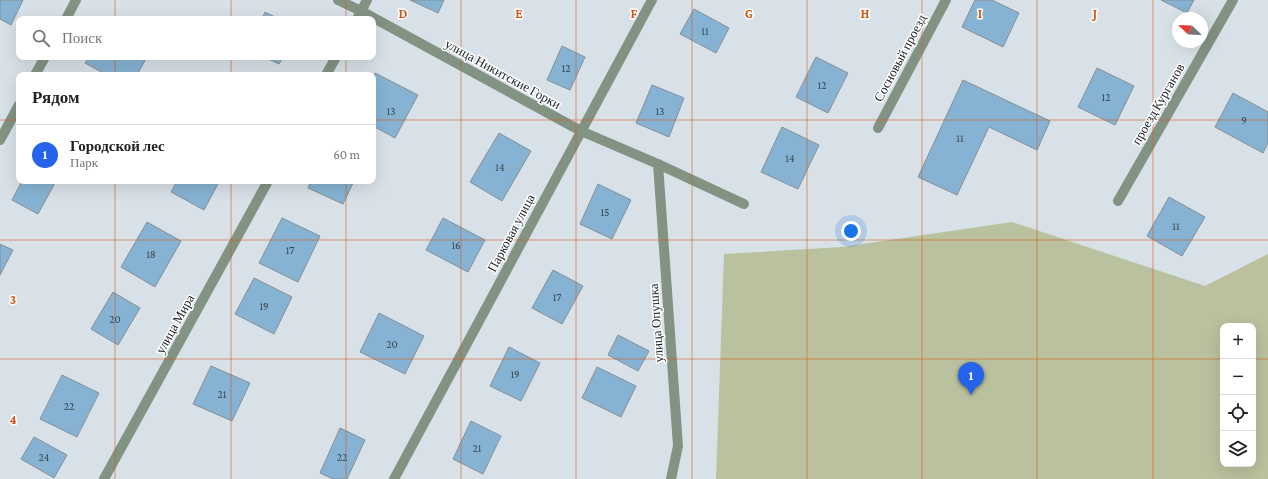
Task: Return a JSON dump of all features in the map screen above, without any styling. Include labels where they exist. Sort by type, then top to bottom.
[{"type":"street","points":[[68,16],[76,0]]},
{"type":"street","name":"улица Никитские Горки","points":[[338,0],[359,15]]},
{"type":"street","points":[[359,15],[367,0]]},
{"type":"street","name":"Парковая улица","points":[[394,479],[652,0]]},
{"type":"street","name":"Сосновый проезд","points":[[878,128],[946,0]]},
{"type":"street","name":"проезд Курганов","points":[[1118,201],[1233,0]]},
{"type":"street","name":"улица Никитские Горки","points":[[376,24],[581,131],[658,164],[744,204]]},
{"type":"street","points":[[37,72],[43,60]]},
{"type":"street","points":[[328,72],[334,60]]},
{"type":"street","points":[[0,140],[16,111]]},
{"type":"street","name":"улица Опушка","points":[[658,164],[678,446],[671,479]]},
{"type":"street","name":"улица Мира","points":[[104,479],[266,184]]},
{"type":"green space","points":[[1012,222],[1205,286],[1268,254],[1268,479],[716,479],[724,254],[842,247]]},
{"type":"building","points":[[0,0],[23,0],[11,25],[0,19]]},
{"type":"building","points":[[410,0],[444,0],[438,13]]},
{"type":"building","points":[[975,0],[992,0],[1019,13],[1003,47],[962,27]]},
{"type":"building","points":[[1161,0],[1194,0],[1188,12]]},
{"type":"building","points":[[694,9],[729,28],[716,53],[680,34]]},
{"type":"building","points":[[265,12],[273,16],[263,16]]},
{"type":"building","points":[[562,46],[585,57],[570,90],[547,80]]},
{"type":"building","points":[[816,57],[848,73],[828,113],[796,97]]},
{"type":"building","points":[[87,60],[145,60],[139,72],[102,72],[85,63]]},
{"type":"building","points":[[270,60],[281,60],[279,64]]},
{"type":"building","points":[[1097,68],[1134,86],[1115,125],[1078,107]]},
{"type":"building","points":[[376,74],[418,95],[395,138],[376,128]]},
{"type":"building","points":[[963,80],[1050,121],[1037,150],[989,127],[957,195],[918,177]]},
{"type":"building","points":[[652,85],[684,98],[669,137],[636,123]]},
{"type":"building","points":[[1233,93],[1268,112],[1268,143],[1263,153],[1215,127]]},
{"type":"building","points":[[782,127],[819,145],[798,189],[761,172]]},
{"type":"building","points":[[499,133],[531,151],[502,201],[470,182]]},
{"type":"building","points":[[20,184],[54,184],[38,214],[12,200]]},
{"type":"building","points":[[175,184],[218,184],[204,210],[171,192]]},
{"type":"building","points":[[310,184],[353,184],[343,204],[308,188]]},
{"type":"building","points":[[598,184],[631,200],[612,239],[580,224]]},
{"type":"building","points":[[1169,197],[1205,217],[1182,256],[1147,236]]},
{"type":"building","points":[[282,218],[320,236],[298,282],[259,263]]},
{"type":"building","points":[[443,218],[485,240],[468,272],[426,250]]},
{"type":"building","points":[[147,222],[181,241],[155,287],[121,267]]},
{"type":"building","points":[[0,244],[13,250],[0,275]]},
{"type":"building","points":[[553,270],[583,286],[562,324],[532,308]]},
{"type":"building","points":[[254,278],[292,297],[274,334],[235,314]]},
{"type":"building","points":[[113,292],[140,308],[118,345],[91,329]]},
{"type":"building","points":[[379,313],[424,336],[405,374],[360,352]]},
{"type":"building","points":[[618,335],[649,351],[638,371],[608,355]]},
{"type":"building","points":[[509,347],[540,363],[521,401],[490,386]]},
{"type":"building","points":[[211,366],[250,383],[232,421],[193,404]]},
{"type":"building","points":[[597,367],[636,386],[621,417],[582,398]]},
{"type":"building","points":[[62,375],[99,393],[77,437],[40,419]]},
{"type":"building","points":[[471,421],[501,436],[483,474],[453,459]]},
{"type":"building","points":[[340,428],[365,440],[347,479],[333,479],[320,473]]},
{"type":"building","points":[[34,437],[67,455],[54,478],[21,459]]},
{"type":"place","name":"Городской лес","points":[[971,395]]}]
